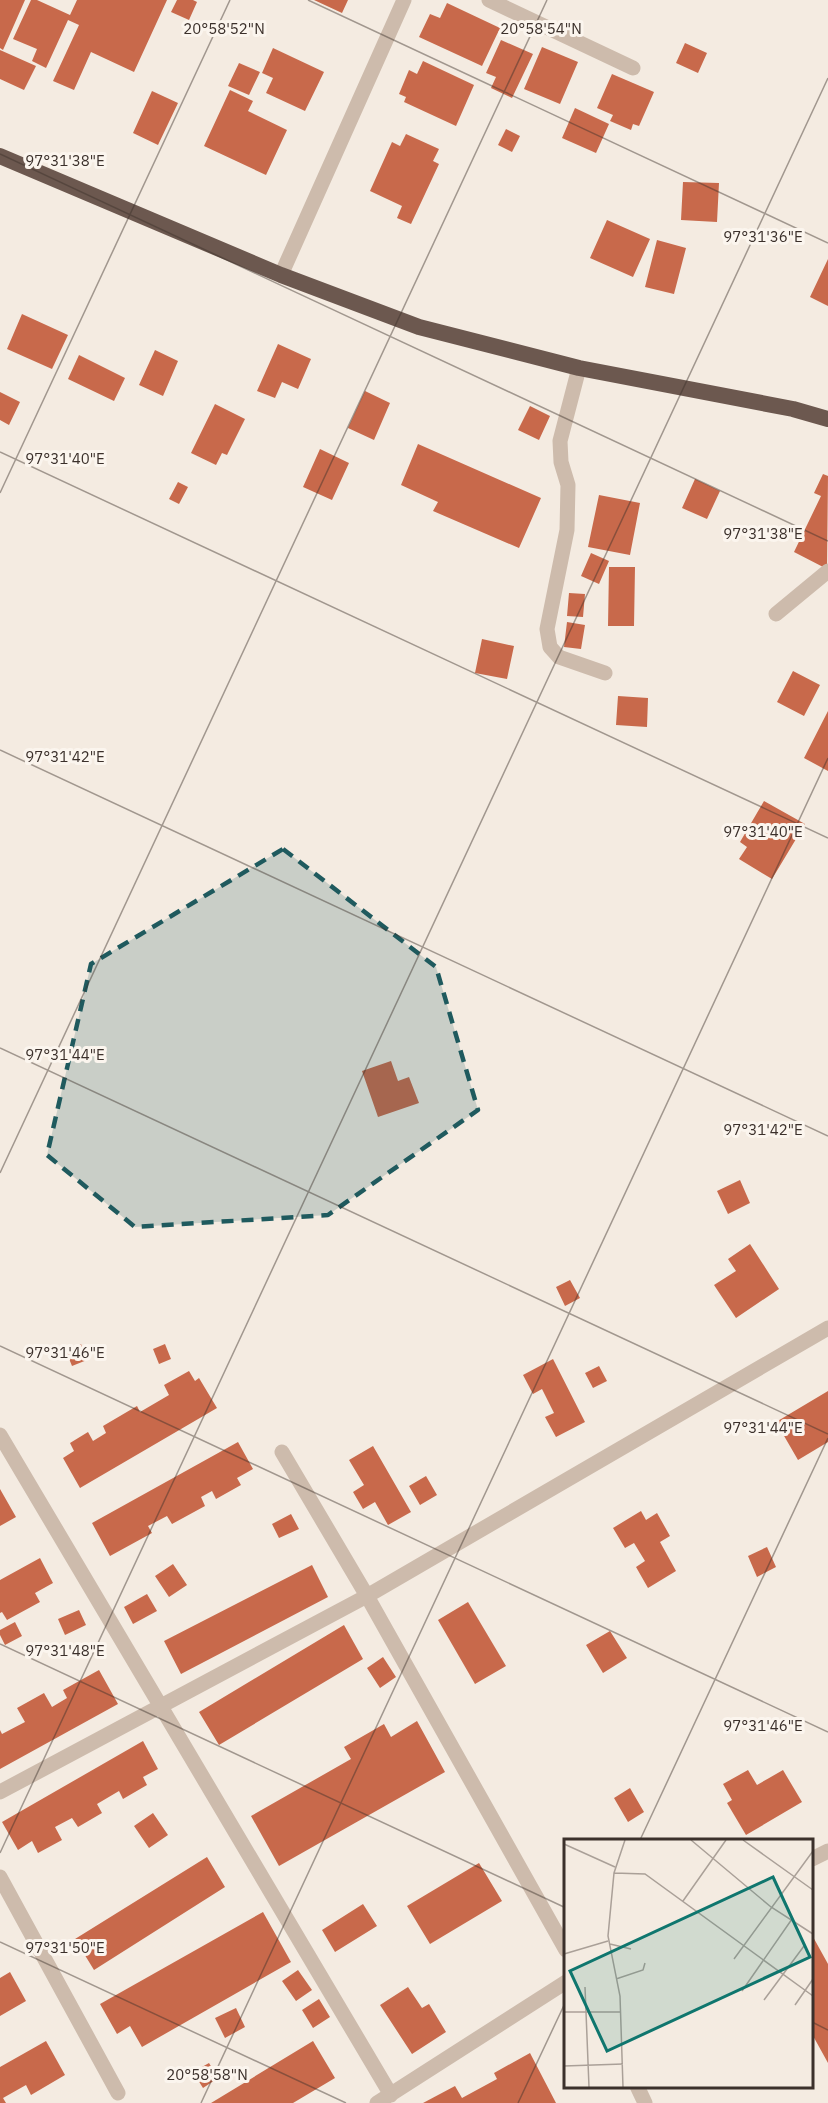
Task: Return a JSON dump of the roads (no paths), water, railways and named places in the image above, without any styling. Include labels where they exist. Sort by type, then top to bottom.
[{"type":"highway","points":[[0,156],[281,275],[419,327],[579,368],[793,409],[828,419]]},
{"type":"street","points":[[281,275],[404,0]]},
{"type":"street","points":[[489,0],[633,68]]},
{"type":"street","points":[[579,368],[560,441],[561,462],[568,485],[567,530],[547,629],[550,647],[559,657],[605,673]]},
{"type":"street","points":[[776,614],[828,571]]},
{"type":"street","points":[[0,1792],[367,1596],[828,1328]]},
{"type":"street","points":[[0,1435],[391,2095]]},
{"type":"street","points":[[282,1452],[367,1596],[564,1946]]},
{"type":"street","points":[[813,1858],[828,1851]]},
{"type":"street","points":[[0,1877],[118,2093]]},
{"type":"street","points":[[377,2103],[564,1983]]},
{"type":"street","points":[[638,2088],[645,2103]]}]
